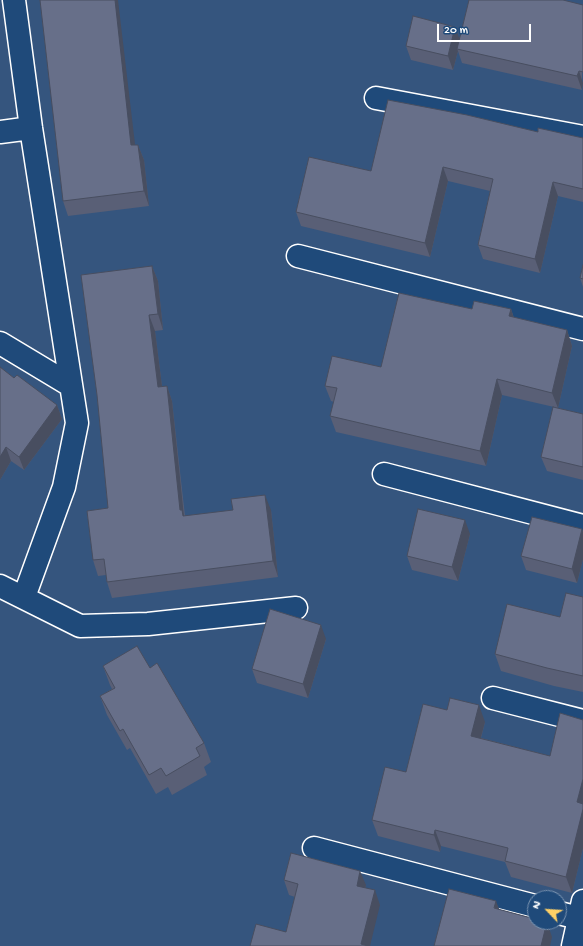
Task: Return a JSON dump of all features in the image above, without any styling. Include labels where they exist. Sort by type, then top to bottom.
[{"type":"street","points":[[14,0],[31,128],[70,386],[77,423],[64,487],[24,597]]},
{"type":"street","points":[[376,98],[583,137]]},
{"type":"street","points":[[0,132],[31,128]]},
{"type":"street","points":[[298,256],[583,329]]},
{"type":"street","points":[[0,343],[70,386]]},
{"type":"street","points":[[384,474],[583,526]]},
{"type":"street","points":[[0,586],[80,626],[148,624],[296,608]]},
{"type":"street","points":[[493,698],[583,721]]},
{"type":"street","points":[[314,848],[527,904]]},
{"type":"street","points":[[573,946],[576,913]]},
{"type":"building","points":[[40,0],[115,0],[131,145],[138,145],[144,191],[63,201]]},
{"type":"building","points":[[469,0],[563,0],[583,5],[583,72],[579,71],[577,76],[457,49]]},
{"type":"building","points":[[413,16],[455,27],[448,56],[406,46]]},
{"type":"building","points":[[388,100],[467,115],[538,132],[538,128],[583,138],[583,189],[553,182],[535,259],[478,245],[493,179],[443,167],[425,243],[296,212],[309,157],[371,171]]},
{"type":"building","points":[[583,265],[583,279],[580,278]]},
{"type":"building","points":[[152,266],[158,314],[149,315],[158,387],[167,386],[180,510],[182,510],[183,516],[233,510],[231,499],[265,495],[273,561],[107,582],[104,559],[93,560],[87,511],[108,508],[97,395],[81,275]]},
{"type":"building","points":[[399,293],[472,309],[474,301],[511,309],[509,316],[567,330],[552,393],[497,379],[480,451],[330,416],[337,388],[325,386],[332,356],[381,367]]},
{"type":"building","points":[[0,367],[14,378],[17,375],[57,405],[19,457],[6,447],[0,457]]},
{"type":"building","points":[[553,407],[583,414],[583,467],[541,457]]},
{"type":"building","points":[[418,509],[465,520],[452,567],[407,556]]},
{"type":"building","points":[[532,517],[582,529],[572,569],[521,556]]},
{"type":"building","points":[[566,593],[583,597],[583,676],[495,654],[507,604],[560,617]]},
{"type":"building","points":[[270,609],[321,625],[303,684],[252,669]]},
{"type":"building","points":[[137,646],[150,668],[157,663],[204,743],[196,748],[200,756],[166,776],[161,768],[149,775],[123,729],[120,731],[100,696],[115,688],[103,666]]},
{"type":"building","points":[[450,698],[479,705],[471,736],[550,756],[560,713],[583,720],[583,779],[577,802],[583,804],[583,809],[566,877],[505,861],[508,848],[435,830],[434,835],[372,820],[385,767],[406,772],[423,704],[447,710]]},
{"type":"building","points":[[291,853],[360,871],[357,886],[375,890],[361,944],[368,946],[250,946],[256,924],[286,932],[298,884],[284,880]]},
{"type":"building","points":[[449,889],[496,901],[494,908],[527,917],[527,930],[545,930],[541,946],[434,946]]}]
